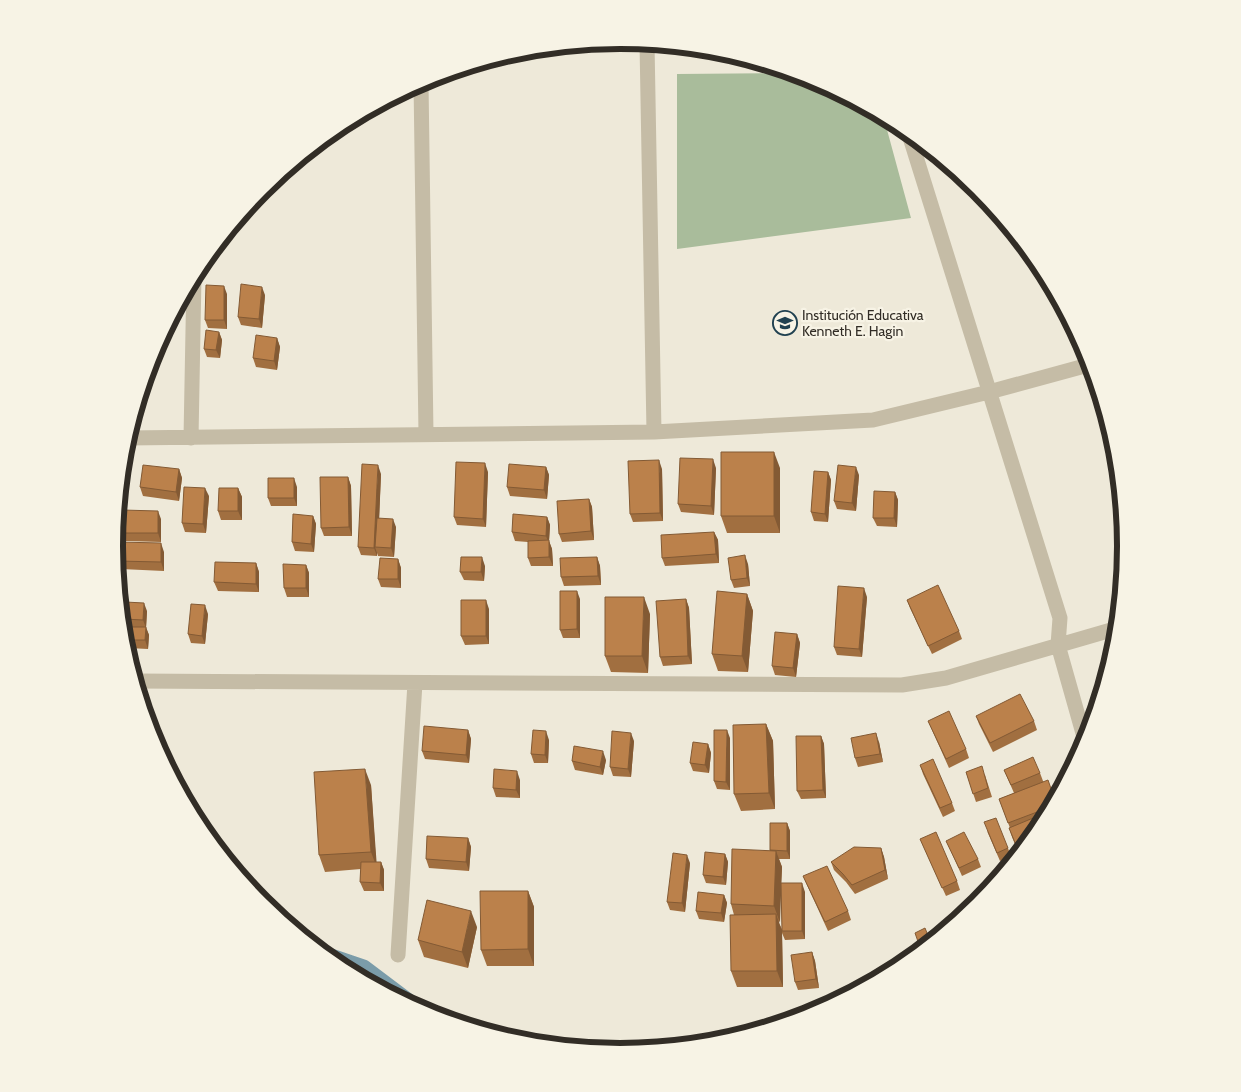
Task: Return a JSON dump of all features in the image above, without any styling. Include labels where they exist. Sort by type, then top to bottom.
[{"type":"street","points":[[647,50],[654,432]]},
{"type":"street","points":[[420,91],[426,434]]},
{"type":"street","points":[[912,144],[1060,618],[1058,645],[1082,730]]},
{"type":"street","points":[[191,438],[194,291]]},
{"type":"street","points":[[135,438],[654,432],[873,420],[989,392],[1084,366]]},
{"type":"street","points":[[142,681],[902,685],[946,678],[1110,630]]},
{"type":"street","points":[[398,955],[415,683]]},
{"type":"green space","points":[[773,73],[811,87],[869,115],[886,126],[911,218],[677,249],[677,74]]},
{"type":"building","points":[[241,284],[262,287],[259,319],[238,317]]},
{"type":"building","points":[[206,285],[224,286],[224,320],[205,320]]},
{"type":"building","points":[[206,330],[219,332],[216,350],[204,349]]},
{"type":"building","points":[[256,335],[277,338],[274,361],[253,358]]},
{"type":"building","points":[[721,452],[774,452],[774,516],[721,516]]},
{"type":"building","points":[[680,458],[713,459],[711,506],[678,504]]},
{"type":"building","points":[[659,460],[660,513],[630,514],[628,461]]},
{"type":"building","points":[[456,462],[485,463],[483,519],[454,517]]},
{"type":"building","points":[[362,464],[378,465],[374,548],[358,547]]},
{"type":"building","points":[[509,464],[546,467],[544,490],[507,487]]},
{"type":"building","points":[[143,465],[179,469],[176,492],[140,487]]},
{"type":"building","points":[[838,465],[856,467],[852,503],[834,501]]},
{"type":"building","points":[[814,471],[828,472],[825,514],[811,512]]},
{"type":"building","points":[[320,477],[348,477],[349,527],[321,528]]},
{"type":"building","points":[[268,478],[294,478],[294,498],[268,498]]},
{"type":"building","points":[[184,487],[205,488],[203,524],[182,523]]},
{"type":"building","points":[[219,488],[238,488],[238,511],[218,511]]},
{"type":"building","points":[[874,491],[895,492],[894,518],[873,518]]},
{"type":"building","points":[[589,499],[591,531],[559,534],[557,501]]},
{"type":"building","points":[[124,510],[158,511],[158,533],[123,533]]},
{"type":"building","points":[[293,514],[313,516],[311,544],[292,542]]},
{"type":"building","points":[[513,514],[547,517],[546,536],[512,532]]},
{"type":"building","points":[[377,518],[393,519],[391,548],[375,547]]},
{"type":"building","points":[[714,532],[716,554],[662,558],[661,535]]},
{"type":"building","points":[[549,540],[549,557],[528,558],[528,541]]},
{"type":"building","points":[[123,542],[161,543],[161,562],[123,561]]},
{"type":"building","points":[[745,555],[747,578],[731,580],[728,558]]},
{"type":"building","points":[[461,557],[482,557],[481,572],[460,572]]},
{"type":"building","points":[[597,557],[598,576],[561,577],[560,558]]},
{"type":"building","points":[[380,558],[398,559],[398,579],[378,579]]},
{"type":"building","points":[[215,562],[256,563],[256,584],[214,582]]},
{"type":"building","points":[[283,564],[306,565],[306,588],[284,588]]},
{"type":"building","points":[[938,585],[959,631],[928,646],[907,600]]},
{"type":"building","points":[[838,586],[864,588],[859,649],[834,647]]},
{"type":"building","points":[[560,591],[577,591],[577,629],[560,630]]},
{"type":"building","points":[[717,591],[747,594],[742,656],[712,654]]},
{"type":"building","points":[[605,597],[644,597],[642,656],[605,656]]},
{"type":"building","points":[[686,599],[688,656],[660,657],[656,601]]},
{"type":"building","points":[[461,600],[486,600],[486,636],[461,636]]},
{"type":"building","points":[[127,602],[144,603],[143,620],[129,619]]},
{"type":"building","points":[[191,604],[205,605],[202,636],[188,634]]},
{"type":"building","points":[[130,627],[146,627],[145,640],[133,640]]},
{"type":"building","points":[[775,632],[797,634],[793,668],[772,666]]},
{"type":"building","points":[[1020,694],[1034,721],[990,743],[976,716]]},
{"type":"building","points":[[949,711],[966,749],[946,759],[928,721]]},
{"type":"building","points":[[766,724],[769,793],[734,794],[733,725]]},
{"type":"building","points":[[424,726],[468,730],[466,755],[422,751]]},
{"type":"building","points":[[533,730],[546,731],[545,755],[531,754]]},
{"type":"building","points":[[714,730],[727,730],[726,782],[714,781]]},
{"type":"building","points":[[612,731],[631,733],[628,769],[610,767]]},
{"type":"building","points":[[876,733],[880,754],[855,758],[851,738]]},
{"type":"building","points":[[796,736],[821,736],[823,790],[797,791]]},
{"type":"building","points":[[693,742],[708,744],[705,765],[690,763]]},
{"type":"building","points":[[574,746],[603,751],[600,767],[572,761]]},
{"type":"building","points":[[1033,757],[1040,773],[1011,785],[1004,770]]},
{"type":"building","points":[[933,759],[952,803],[940,808],[920,765]]},
{"type":"building","points":[[982,766],[988,788],[973,794],[966,772]]},
{"type":"building","points":[[365,769],[371,852],[319,855],[314,772]]},
{"type":"building","points":[[494,769],[517,771],[516,790],[493,788]]},
{"type":"building","points":[[1048,780],[1052,792],[1041,810],[1008,823],[999,799]]},
{"type":"building","points":[[1038,816],[1018,844],[1016,845],[1009,828]]},
{"type":"building","points":[[996,818],[1008,848],[997,853],[984,822]]},
{"type":"building","points":[[770,823],[787,823],[787,851],[770,850]]},
{"type":"building","points":[[936,832],[957,881],[942,888],[920,839]]},
{"type":"building","points":[[964,832],[978,859],[959,868],[946,841]]},
{"type":"building","points":[[427,836],[468,838],[466,862],[426,859]]},
{"type":"building","points":[[854,847],[881,848],[885,870],[852,885],[831,862]]},
{"type":"building","points":[[732,849],[776,851],[774,906],[731,904]]},
{"type":"building","points":[[705,852],[725,854],[723,877],[703,875]]},
{"type":"building","points":[[673,853],[687,855],[682,903],[667,902]]},
{"type":"building","points":[[361,862],[381,862],[380,883],[360,882]]},
{"type":"building","points":[[827,866],[848,911],[825,922],[803,876]]},
{"type":"building","points":[[781,883],[802,883],[802,931],[782,931]]},
{"type":"building","points":[[480,891],[528,891],[528,949],[481,950]]},
{"type":"building","points":[[698,892],[724,895],[721,913],[696,911]]},
{"type":"building","points":[[427,900],[471,911],[462,952],[418,940]]},
{"type":"building","points":[[776,914],[777,971],[731,971],[730,915]]},
{"type":"building","points":[[925,928],[928,936],[919,943],[915,933]]},
{"type":"building","points":[[812,952],[816,979],[795,982],[791,955]]},
{"type":"waterway","points":[[344,959],[365,966],[396,990]]},
{"type":"place","name":"Institución Educativa Kenneth E. Hagin","points":[[785,323]]}]
